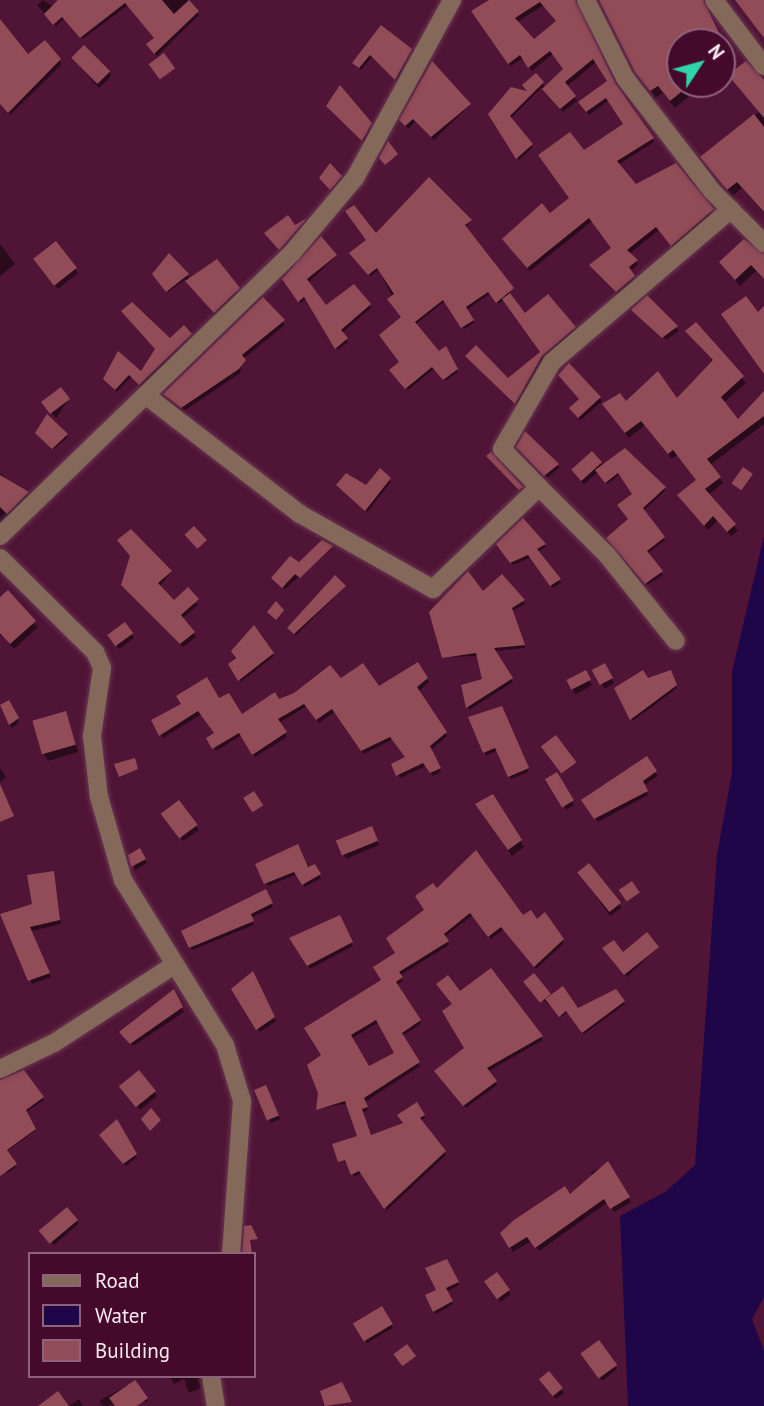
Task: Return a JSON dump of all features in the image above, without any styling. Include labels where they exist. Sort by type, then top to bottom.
[{"type":"street","points":[[0,536],[148,397],[292,253],[355,178],[452,0]]},
{"type":"street","points":[[586,0],[625,79],[731,209],[764,243]]},
{"type":"street","points":[[714,0],[764,66]]},
{"type":"street","points":[[676,641],[607,555],[502,449],[552,362],[731,209]]},
{"type":"street","points":[[148,397],[300,514],[426,589],[438,586],[539,487]]},
{"type":"street","points":[[0,558],[96,652],[102,686],[92,736],[99,797],[123,880],[225,1045],[242,1101],[231,1252]]},
{"type":"street","points":[[0,1069],[54,1043],[174,965]]},
{"type":"street","points":[[211,1378],[216,1406]]},
{"type":"water","points":[[764,536],[764,1297],[752,1319],[764,1351],[764,1406],[628,1406],[620,1216],[665,1192],[695,1165],[717,855],[732,772],[732,672]]},
{"type":"building","points":[[58,0],[162,0],[174,14],[189,0],[199,11],[154,54],[146,44],[154,38],[125,3],[80,38],[62,17],[53,25],[44,14]]},
{"type":"building","points":[[489,0],[575,0],[615,83],[654,138],[617,161],[636,184],[676,163],[714,209],[671,246],[656,227],[627,250],[638,260],[629,267],[635,276],[616,292],[589,265],[611,248],[589,218],[527,268],[502,239],[542,203],[550,213],[569,198],[538,155],[570,132],[584,150],[623,124],[606,98],[586,112],[578,102],[607,81],[593,59],[565,82],[576,96],[560,109],[542,89],[563,69],[550,51],[528,68],[520,55],[508,64],[471,11]],"holes":[[[540,2],[556,21],[534,39],[515,18]]]},
{"type":"building","points":[[599,0],[703,0],[717,28],[666,28],[666,96],[658,86],[650,91],[635,72]]},
{"type":"building","points":[[735,0],[764,0],[764,38]]},
{"type":"building","points":[[0,19],[28,54],[45,40],[61,59],[8,113],[0,104]]},
{"type":"building","points":[[381,25],[412,49],[395,80],[370,55],[359,68],[352,63]]},
{"type":"building","points":[[84,45],[110,71],[97,84],[71,58]]},
{"type":"building","points":[[164,53],[175,68],[160,80],[149,64]]},
{"type":"building","points":[[432,61],[471,104],[431,137],[413,119],[405,126],[399,120]]},
{"type":"building","points":[[746,61],[764,80],[764,118],[736,85],[736,69]]},
{"type":"building","points":[[536,73],[544,82],[510,116],[533,144],[516,159],[488,114],[511,87],[527,91],[522,85]]},
{"type":"building","points":[[340,85],[372,123],[362,141],[326,106]]},
{"type":"building","points":[[754,114],[764,127],[764,212],[737,182],[727,190],[700,157]]},
{"type":"building","points":[[388,141],[398,154],[385,165],[379,158]]},
{"type":"building","points":[[330,163],[342,176],[330,190],[319,178]]},
{"type":"building","points":[[429,177],[472,220],[465,225],[514,288],[496,303],[488,292],[466,307],[474,320],[461,328],[443,300],[415,322],[439,351],[446,346],[458,369],[443,380],[432,367],[405,389],[389,370],[399,362],[379,335],[401,317],[387,299],[394,294],[377,268],[368,275],[349,253],[366,240],[345,211],[354,205],[376,233]]},
{"type":"building","points":[[288,215],[295,225],[307,218],[279,250],[264,233]]},
{"type":"building","points":[[321,236],[337,255],[307,279],[326,305],[354,284],[371,304],[341,330],[348,338],[335,349],[304,297],[298,302],[282,279]]},
{"type":"building","points":[[744,239],[764,254],[764,279],[751,265],[735,280],[719,262]]},
{"type":"building","points":[[56,241],[77,268],[54,286],[33,259]]},
{"type":"building","points":[[169,253],[189,274],[166,292],[152,274]]},
{"type":"building","points":[[217,259],[240,288],[214,313],[185,281]]},
{"type":"building","points":[[510,293],[525,313],[548,294],[576,327],[542,356],[515,404],[465,356],[476,345],[508,378],[540,352],[502,299]]},
{"type":"building","points":[[647,295],[678,326],[662,338],[631,310]]},
{"type":"building","points":[[746,296],[758,312],[764,306],[764,374],[721,314]]},
{"type":"building","points":[[263,297],[285,320],[242,355],[246,360],[239,369],[181,408],[163,394]]},
{"type":"building","points":[[132,302],[170,338],[184,325],[192,334],[139,385],[129,375],[115,390],[103,379],[118,351],[141,371],[155,349],[121,311]]},
{"type":"building","points":[[696,322],[744,376],[721,397],[738,419],[764,391],[764,416],[707,459],[721,477],[705,489],[736,524],[727,532],[713,516],[704,526],[677,495],[696,480],[673,450],[668,454],[641,421],[625,433],[602,404],[620,393],[626,401],[658,371],[677,398],[713,360],[685,331]]},
{"type":"building","points":[[569,363],[601,397],[578,418],[569,408],[579,399],[558,375]]},
{"type":"building","points":[[61,387],[70,399],[50,414],[41,402]]},
{"type":"building","points":[[47,414],[68,434],[52,449],[35,433]]},
{"type":"building","points":[[525,431],[559,464],[544,476],[516,447]]},
{"type":"building","points":[[625,448],[666,487],[643,508],[665,537],[647,551],[663,571],[645,584],[606,538],[628,519],[617,505],[632,494],[618,473],[605,483],[595,470]]},
{"type":"building","points":[[592,451],[602,462],[581,481],[571,470]]},
{"type":"building","points":[[491,452],[523,487],[519,490],[486,456]]},
{"type":"building","points":[[743,467],[753,474],[741,490],[732,483]]},
{"type":"building","points":[[380,468],[391,478],[365,511],[336,485],[346,473],[366,485]]},
{"type":"building","points":[[0,475],[29,492],[7,514],[0,507]]},
{"type":"building","points":[[523,518],[546,544],[537,549],[561,579],[550,586],[528,555],[510,563],[496,544]]},
{"type":"building","points":[[194,526],[207,540],[197,549],[184,535]]},
{"type":"building","points":[[131,529],[172,571],[158,583],[174,600],[188,587],[199,599],[181,615],[195,632],[180,644],[121,585],[130,556],[117,540]]},
{"type":"building","points":[[322,540],[333,546],[300,578],[295,574],[282,588],[271,578],[290,556],[299,562]]},
{"type":"building","points":[[468,571],[483,591],[502,574],[525,600],[512,608],[525,645],[494,648],[513,678],[466,708],[461,685],[482,679],[476,653],[442,658],[429,612]]},
{"type":"building","points":[[335,575],[346,586],[294,634],[287,628]]},
{"type":"building","points":[[8,590],[36,621],[10,644],[0,633],[0,597]]},
{"type":"building","points":[[276,601],[284,610],[276,620],[267,612]]},
{"type":"building","points":[[125,622],[133,633],[115,646],[107,635]]},
{"type":"building","points":[[254,625],[274,653],[238,681],[228,664],[236,658],[231,651]]},
{"type":"building","points":[[418,662],[428,678],[417,687],[447,732],[430,746],[441,768],[430,773],[423,763],[396,776],[391,764],[405,757],[390,737],[361,751],[332,709],[316,720],[304,704],[278,719],[287,732],[252,755],[239,733],[212,749],[206,738],[214,733],[198,711],[159,736],[151,720],[181,704],[176,696],[207,677],[219,698],[229,693],[242,714],[275,692],[279,699],[294,693],[330,665],[341,678],[363,663],[379,686]]},
{"type":"building","points":[[605,663],[613,678],[600,685],[592,670]]},
{"type":"building","points":[[586,670],[591,680],[571,690],[566,680]]},
{"type":"building","points":[[643,670],[648,678],[671,670],[677,685],[630,720],[614,688]]},
{"type":"building","points":[[9,700],[19,718],[9,725],[0,705]]},
{"type":"building","points":[[502,706],[529,768],[508,777],[495,748],[483,753],[468,717]]},
{"type":"building","points":[[66,711],[76,745],[42,754],[32,721]]},
{"type":"building","points":[[556,735],[576,762],[561,774],[541,746]]},
{"type":"building","points":[[647,756],[657,771],[643,781],[648,791],[594,819],[581,800]]},
{"type":"building","points":[[135,758],[138,769],[119,777],[114,764]]},
{"type":"building","points":[[557,772],[574,800],[562,807],[545,779]]},
{"type":"building","points":[[0,784],[14,816],[0,822]]},
{"type":"building","points":[[254,791],[263,805],[252,812],[243,798]]},
{"type":"building","points":[[493,794],[522,840],[508,850],[475,804]]},
{"type":"building","points":[[179,800],[198,825],[179,839],[161,814]]},
{"type":"building","points":[[372,826],[378,841],[342,855],[336,841]]},
{"type":"building","points":[[298,844],[308,867],[315,864],[321,874],[302,885],[294,872],[264,884],[255,864]]},
{"type":"building","points":[[140,848],[146,859],[131,867],[128,855]]},
{"type":"building","points":[[476,850],[523,915],[531,910],[537,919],[545,912],[564,939],[534,967],[501,927],[488,937],[470,913],[444,934],[449,941],[399,972],[403,977],[396,982],[421,1020],[402,1033],[420,1062],[364,1098],[368,1107],[362,1109],[371,1135],[403,1123],[397,1115],[417,1102],[425,1115],[420,1118],[446,1151],[384,1209],[359,1171],[351,1175],[345,1160],[338,1162],[332,1144],[357,1136],[345,1101],[316,1110],[318,1093],[307,1065],[321,1055],[304,1028],[381,980],[373,967],[395,953],[386,938],[424,910],[415,896],[433,883],[437,888]],"holes":[[[376,1020],[394,1053],[369,1066],[351,1035]]]},
{"type":"building","points":[[589,863],[621,903],[609,912],[577,872]]},
{"type":"building","points":[[54,871],[60,920],[30,927],[50,973],[28,981],[0,914],[32,904],[27,875]]},
{"type":"building","points":[[632,881],[640,893],[627,902],[619,890]]},
{"type":"building","points":[[266,889],[273,903],[251,914],[254,921],[189,948],[181,931]]},
{"type":"building","points":[[340,915],[353,942],[307,966],[289,938]]},
{"type":"building","points":[[647,932],[659,947],[624,975],[602,948],[614,940],[623,952]]},
{"type":"building","points":[[491,968],[543,1036],[487,1068],[497,1081],[463,1106],[434,1071],[464,1048],[442,1011],[452,1004],[436,984],[448,975],[460,991]]},
{"type":"building","points":[[253,971],[275,1017],[256,1030],[231,989]]},
{"type":"building","points":[[534,973],[551,994],[540,1003],[523,982]]},
{"type":"building","points":[[563,986],[578,1008],[616,989],[625,1001],[582,1033],[566,1011],[559,1017],[545,999]]},
{"type":"building","points":[[174,989],[183,1007],[130,1044],[119,1032]]},
{"type":"building","points":[[24,1070],[44,1097],[26,1110],[36,1129],[7,1150],[17,1164],[0,1176],[0,1080]]},
{"type":"building","points":[[139,1070],[156,1091],[136,1107],[119,1086]]},
{"type":"building","points":[[266,1085],[279,1115],[267,1120],[254,1090]]},
{"type":"building","points":[[151,1108],[161,1120],[150,1131],[141,1119]]},
{"type":"building","points":[[117,1119],[137,1154],[123,1164],[99,1135]]},
{"type":"building","points":[[608,1161],[630,1197],[610,1209],[604,1199],[535,1248],[527,1237],[509,1248],[500,1233],[514,1220],[565,1186],[570,1194]]},
{"type":"building","points":[[67,1207],[78,1220],[50,1244],[39,1231]]},
{"type":"building","points":[[251,1225],[258,1239],[250,1240],[252,1252],[242,1252],[244,1226]]},
{"type":"building","points":[[447,1259],[459,1282],[446,1288],[453,1301],[433,1312],[425,1295],[436,1290],[425,1268]]},
{"type":"building","points":[[497,1272],[510,1290],[497,1299],[484,1281]]},
{"type":"building","points":[[382,1306],[393,1324],[364,1342],[353,1324]]},
{"type":"building","points":[[599,1340],[617,1365],[599,1379],[580,1354]]},
{"type":"building","points":[[407,1344],[416,1356],[402,1366],[393,1354]]},
{"type":"building","points":[[549,1371],[563,1388],[553,1396],[539,1379]]},
{"type":"building","points":[[135,1380],[148,1398],[137,1406],[115,1406],[109,1398]]},
{"type":"building","points":[[342,1382],[352,1402],[325,1406],[320,1391]]},
{"type":"building","points":[[58,1391],[69,1406],[38,1406]]}]
